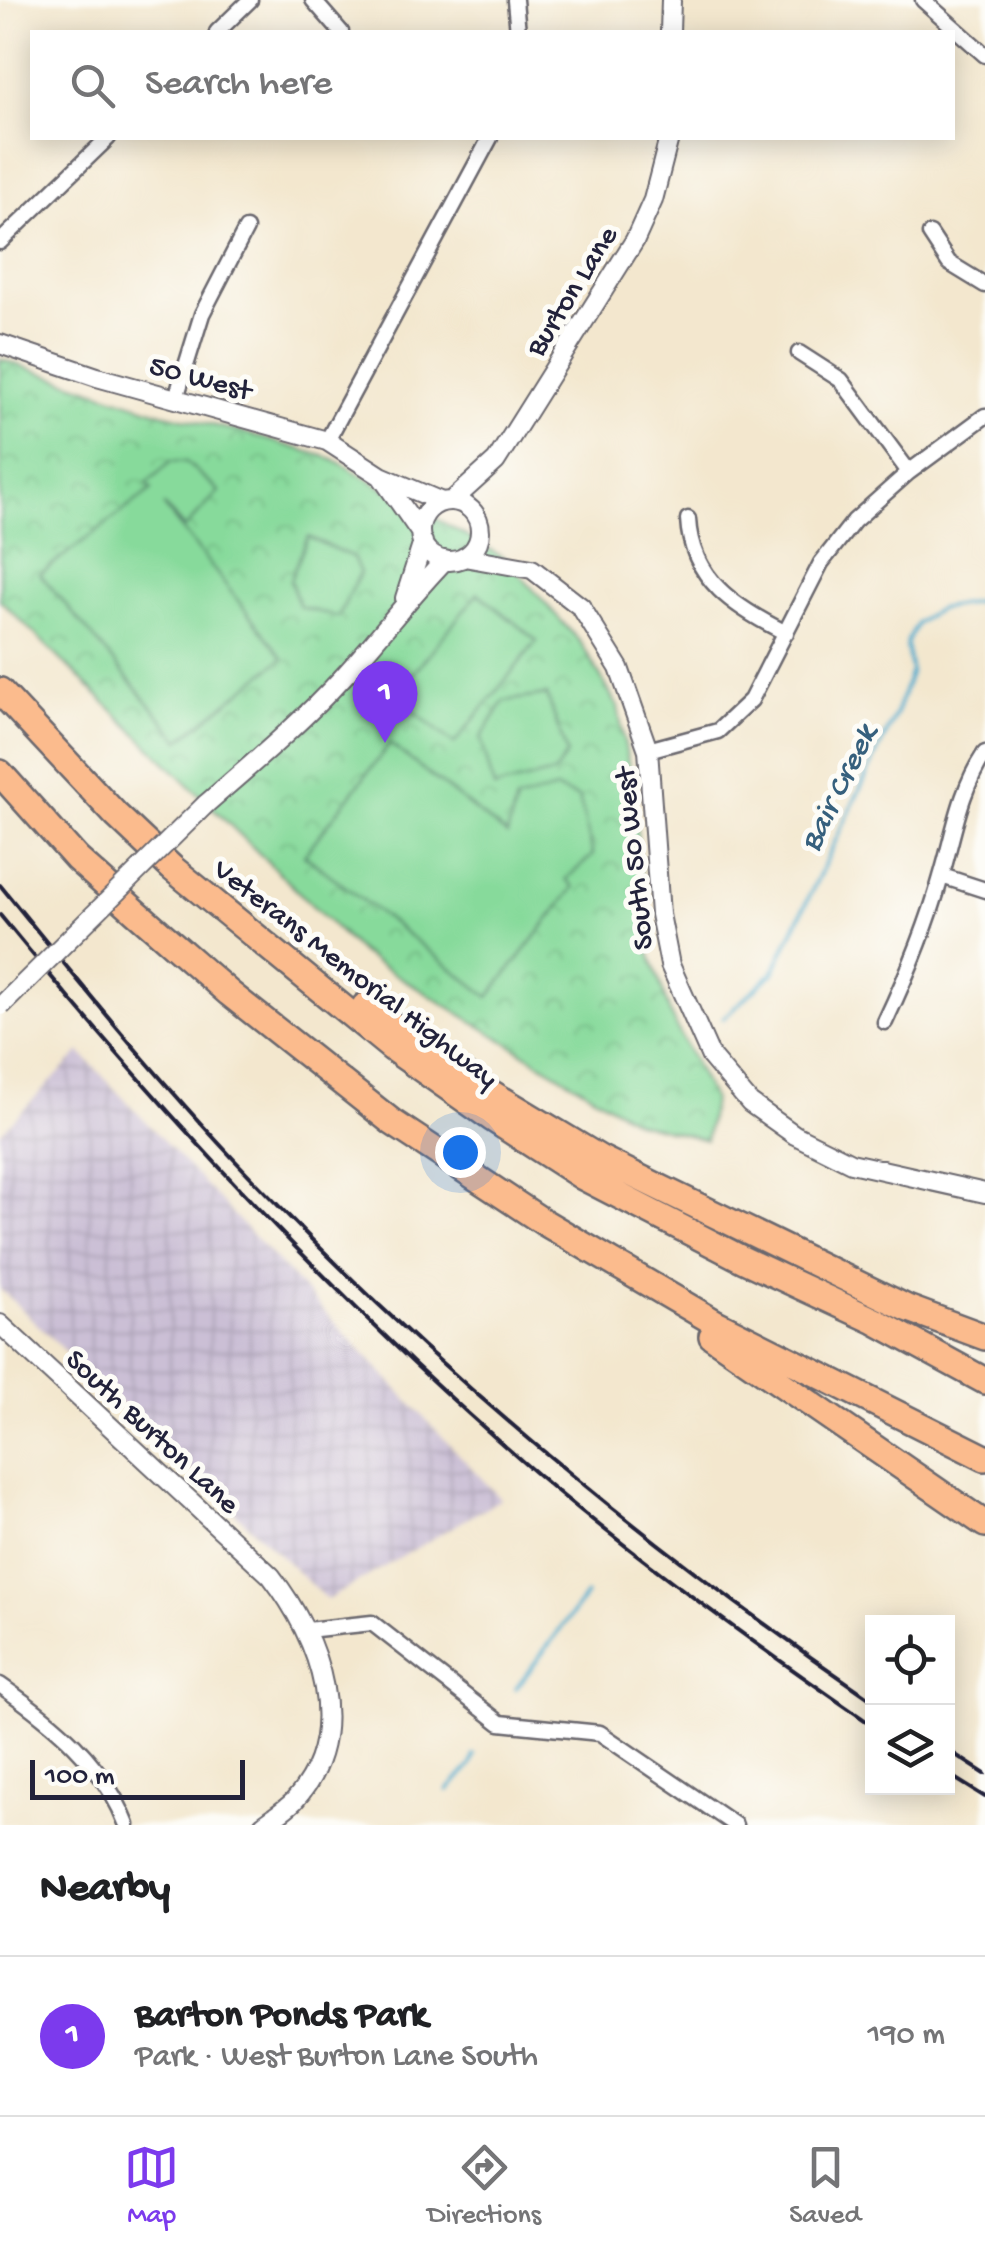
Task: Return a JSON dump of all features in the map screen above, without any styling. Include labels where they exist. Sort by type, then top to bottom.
[{"type":"highway","name":"Veterans Memorial Highway","points":[[0,691],[116,815],[200,891],[392,1048],[493,1119],[582,1177],[744,1260],[875,1321],[985,1380]]},
{"type":"highway","points":[[0,773],[77,859],[229,994],[392,1122],[985,1524]]},
{"type":"highway","points":[[200,891],[486,1090],[601,1159],[907,1308],[985,1337]]},
{"type":"highway","points":[[542,1221],[716,1323],[985,1458]]},
{"type":"street","points":[[218,30],[250,0]]},
{"type":"street","points":[[313,0],[339,30]]},
{"type":"street","points":[[514,0],[518,30]]},
{"type":"street","points":[[670,30],[671,0]]},
{"type":"street","points":[[922,0],[985,55]]},
{"type":"street","points":[[0,242],[106,140]]},
{"type":"street","points":[[327,441],[489,140]]},
{"type":"street","name":"Burton Lane","points":[[478,521],[496,461],[635,240],[652,200],[668,140]]},
{"type":"street","points":[[176,398],[202,314],[246,228]]},
{"type":"street","points":[[930,234],[949,264],[985,285]]},
{"type":"street","name":"50 West","points":[[0,344],[28,356],[327,441],[381,476],[447,501]]},
{"type":"street","points":[[799,353],[841,380],[908,472]]},
{"type":"street","points":[[648,750],[718,731],[751,700],[821,563],[854,522],[908,472],[985,416]]},
{"type":"street","name":"Burton Lane","points":[[447,501],[496,461]]},
{"type":"street","name":"50 West","points":[[381,476],[421,537]]},
{"type":"street","points":[[0,1006],[206,804],[344,677],[403,604],[454,558],[477,544],[478,521],[462,503],[447,501],[426,513],[403,604]]},
{"type":"street","points":[[688,519],[689,545],[726,598],[786,633]]},
{"type":"street","name":"South 50 West","points":[[478,521],[495,548],[515,564]]},
{"type":"street","points":[[421,537],[436,557],[454,558]]},
{"type":"street","name":"South 50 West","points":[[454,558],[532,569],[581,607],[619,668],[648,750],[666,948],[688,1012],[710,1057],[750,1103],[794,1135],[852,1164],[985,1193]]},
{"type":"street","points":[[885,1022],[911,968],[942,876],[955,818],[973,771],[985,753]]},
{"type":"street","points":[[942,876],[985,890]]},
{"type":"street","name":"South Burton Lane","points":[[0,1324],[271,1576],[307,1630],[323,1685],[328,1726],[320,1760],[294,1802],[263,1825]]},
{"type":"street","points":[[307,1630],[372,1623],[500,1723],[600,1733],[734,1825]]},
{"type":"street","points":[[0,1685],[47,1718],[85,1754],[118,1804],[126,1825]]},
{"type":"shaded area","points":[[80,1052],[501,1499],[327,1600],[0,1289],[0,1133]]},
{"type":"green space","points":[[0,359],[162,413],[333,459],[506,559],[581,643],[618,707],[631,779],[650,953],[671,1016],[713,1100],[706,1140],[637,1122],[362,954],[0,600]]},
{"type":"green space","points":[[171,461],[186,462],[219,491],[185,528],[163,505],[283,658],[180,740],[40,574],[152,489],[147,483]]},
{"type":"green space","points":[[308,537],[353,557],[360,573],[338,617],[300,607],[290,580]]},
{"type":"green space","points":[[478,593],[537,641],[454,744],[395,696]]},
{"type":"green space","points":[[547,695],[567,754],[554,773],[494,788],[481,738],[504,701]]},
{"type":"green space","points":[[390,744],[507,835],[516,801],[556,789],[579,798],[593,855],[566,879],[574,887],[489,997],[304,855]]},
{"type":"waterway","name":"Bair Creek","points":[[723,1018],[773,973],[897,711],[911,671],[906,644],[917,623],[938,609],[985,600]]},
{"type":"waterway","name":"Bair Creek","points":[[516,1688],[586,1595]]},
{"type":"waterway","name":"Bair Creek","points":[[448,1790],[471,1765],[474,1755]]},
{"type":"railway","points":[[0,885],[198,1120],[268,1195],[409,1333],[634,1525],[865,1695]]},
{"type":"railway","points":[[0,915],[128,1067],[262,1213],[403,1353],[590,1518],[865,1720]]},
{"type":"railway","points":[[955,1755],[985,1774]]},
{"type":"railway","points":[[955,1778],[985,1797]]},
{"type":"place","name":"Barton Ponds Park","points":[[385,743]]}]
